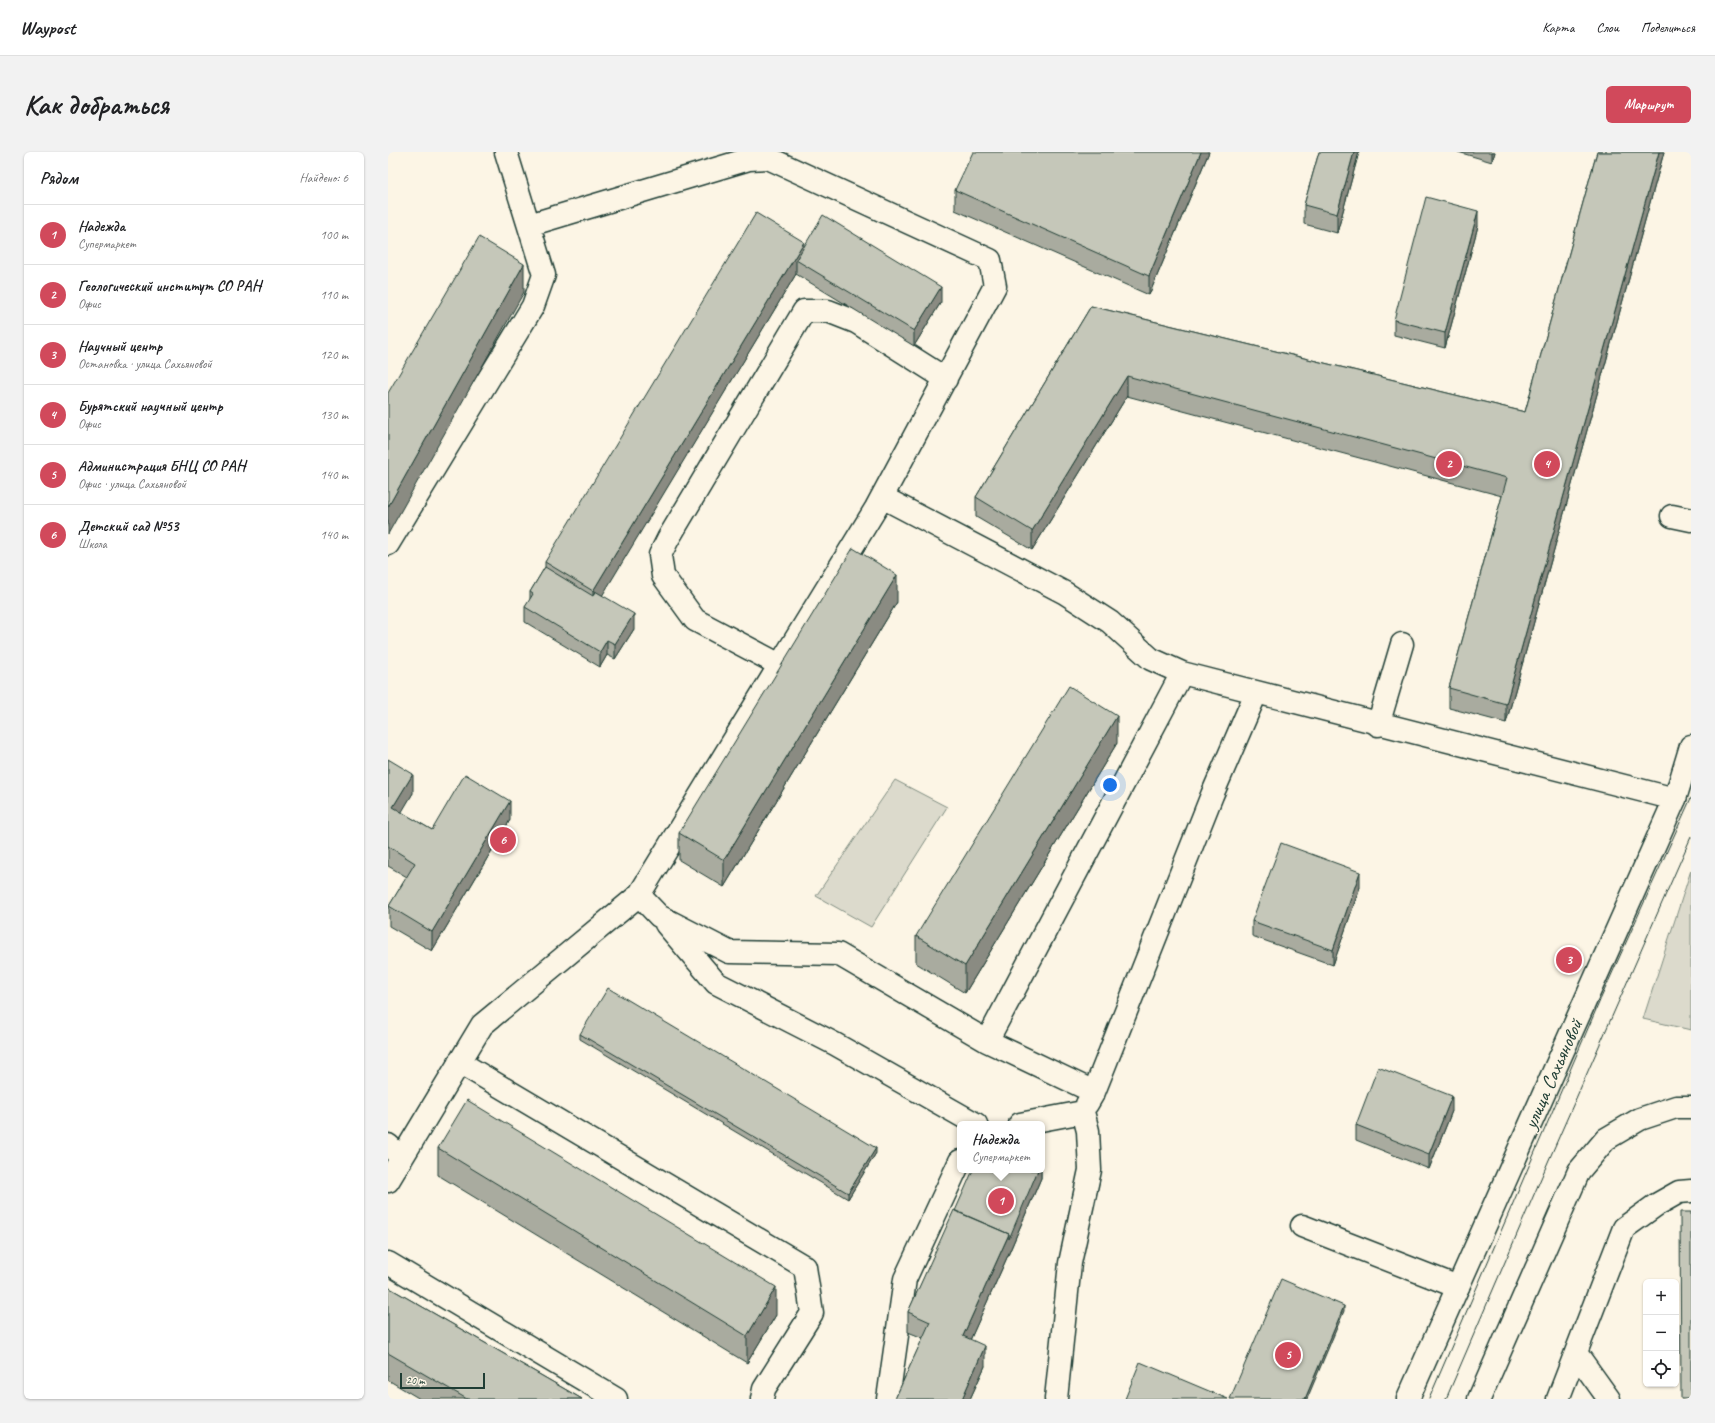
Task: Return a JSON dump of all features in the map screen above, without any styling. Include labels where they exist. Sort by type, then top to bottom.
[{"type":"main road","points":[[388,544],[533,306],[544,275],[506,152]]},
{"type":"main road","points":[[388,1181],[395,1152],[459,1062],[482,1025],[639,895],[882,497],[995,286],[990,260],[768,158],[749,159],[529,225]]},
{"type":"main road","points":[[780,665],[695,620],[663,576],[660,555],[668,539],[804,311],[828,311],[856,322],[946,379]]},
{"type":"main road","points":[[882,497],[1065,592],[1110,622],[1151,659],[1182,673],[1675,799]]},
{"type":"main road","points":[[1378,724],[1402,644]]},
{"type":"main road","points":[[987,1041],[1182,673]]},
{"type":"main road","points":[[1056,1399],[1070,1263],[1090,1170],[1088,1131],[1083,1112],[1094,1092],[1212,795],[1256,693]]},
{"type":"main road","name":"улица Сахьяновой","points":[[1408,1399],[1675,799],[1691,746]]},
{"type":"main road","points":[[639,895],[659,916],[716,983],[835,1044],[971,1121]]},
{"type":"main road","points":[[659,916],[729,952],[838,954],[987,1041],[1094,1092]]},
{"type":"main road","points":[[459,1062],[806,1267],[812,1313],[764,1389],[762,1399]]},
{"type":"main road","points":[[1479,1399],[1579,1171],[1606,1140],[1640,1119],[1676,1107],[1691,1107]]},
{"type":"main road","points":[[1036,1121],[1083,1112]]},
{"type":"main road","points":[[888,1399],[905,1279],[957,1168]]},
{"type":"main road","points":[[1558,1399],[1624,1228],[1679,1192],[1691,1191]]},
{"type":"main road","points":[[1302,1226],[1458,1287]]},
{"type":"main road","points":[[388,1263],[616,1399]]},
{"type":"main road","points":[[1576,1353],[1609,1399]]},
{"type":"shaded area","points":[[895,780],[947,807],[871,927],[816,896]]},
{"type":"shaded area","points":[[1691,870],[1691,1030],[1643,1019]]},
{"type":"building","points":[[973,152],[1201,152],[1149,276],[955,190]]},
{"type":"building","points":[[1319,152],[1354,152],[1337,214],[1304,205]]},
{"type":"building","points":[[1597,152],[1659,152],[1506,704],[1449,688],[1507,478],[1127,376],[1032,531],[976,497],[1091,306],[1525,412]]},
{"type":"building","points":[[1426,197],[1478,211],[1445,333],[1394,320]]},
{"type":"building","points":[[756,213],[804,242],[593,591],[545,562]]},
{"type":"building","points":[[823,215],[941,287],[914,331],[796,260]]},
{"type":"building","points":[[479,237],[524,264],[388,507],[388,393]]},
{"type":"building","points":[[853,548],[897,575],[724,860],[679,833]]},
{"type":"building","points":[[545,567],[593,596],[595,591],[634,614],[615,644],[607,640],[600,652],[525,607],[533,594],[530,592]]},
{"type":"building","points":[[1069,686],[1117,716],[965,966],[916,936]]},
{"type":"building","points":[[388,759],[413,774],[393,807],[432,830],[465,774],[510,801],[432,932],[389,906],[415,863],[388,846]]},
{"type":"building","points":[[1281,843],[1360,872],[1333,950],[1252,921]]},
{"type":"building","points":[[608,988],[876,1148],[848,1193],[580,1034]]},
{"type":"building","points":[[1378,1067],[1452,1096],[1429,1154],[1356,1125]]},
{"type":"building","points":[[467,1100],[776,1287],[747,1336],[438,1148]]},
{"type":"building","points":[[972,1173],[1037,1173],[1009,1239],[1009,1234],[955,1211]]},
{"type":"building","points":[[954,1210],[1009,1234],[963,1336],[985,1346],[962,1399],[895,1399],[930,1322],[908,1312]]},
{"type":"building","points":[[1680,1212],[1691,1212],[1691,1399],[1681,1399]]},
{"type":"building","points":[[1281,1279],[1344,1306],[1305,1399],[1230,1399]]},
{"type":"building","points":[[388,1287],[582,1399],[467,1399],[388,1353]]},
{"type":"building","points":[[1140,1362],[1228,1399],[1125,1399]]},
{"type":"tram line","points":[[1429,1399],[1601,998],[1691,798]]},
{"type":"tram line","points":[[1446,1399],[1548,1162],[1691,837]]},
{"type":"place","name":"Геологический институт СО РАН","points":[[1449,464]]},
{"type":"place","name":"Бурятский научный центр","points":[[1547,464]]},
{"type":"place","name":"Детский сад №53","points":[[503,840]]},
{"type":"place","name":"Научный центр","points":[[1569,960]]},
{"type":"place","name":"Надежда","points":[[1001,1201]]},
{"type":"place","name":"Администрация БНЦ СО РАН","points":[[1288,1355]]}]
